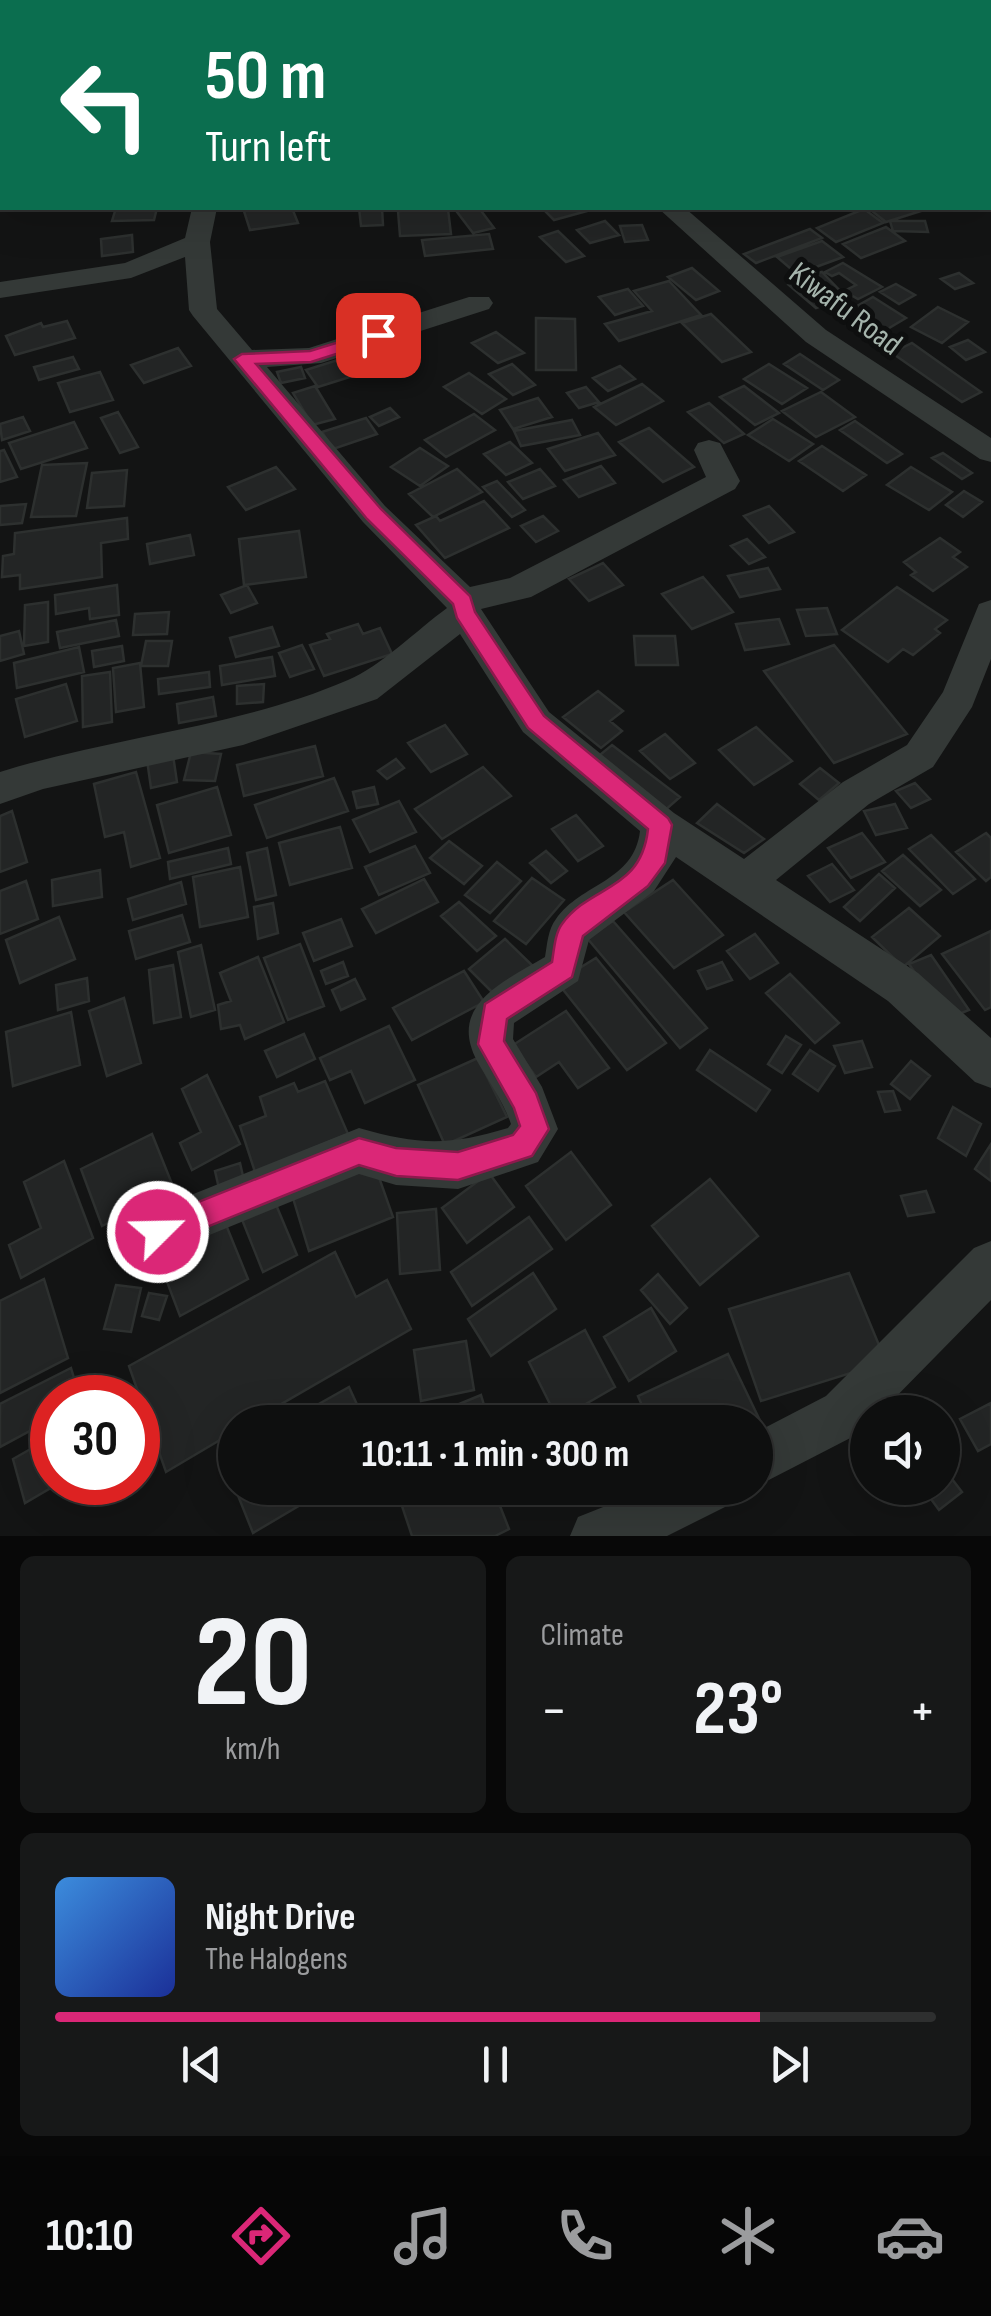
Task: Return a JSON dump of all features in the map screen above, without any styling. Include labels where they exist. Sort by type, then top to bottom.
[{"type":"street","name":"Kiwafu Road","points":[[672,210],[816,336],[991,452]]},
{"type":"street","points":[[0,290],[131,270],[200,225]]},
{"type":"street","points":[[200,225],[203,310],[374,514],[464,607],[536,722],[660,825],[903,987],[991,1067]]},
{"type":"street","points":[[242,359],[311,356],[478,303]]},
{"type":"street","points":[[0,788],[43,774],[244,730],[364,689],[464,607],[519,588],[724,481],[710,450]]},
{"type":"street","points":[[743,882],[856,793],[920,756],[959,697],[991,613]]},
{"type":"street","points":[[158,1232],[359,1152],[396,1162],[458,1166],[522,1146],[535,1129],[526,1102],[491,1044],[494,1012],[563,968],[572,930],[640,879],[657,855],[660,825]]},
{"type":"street","points":[[773,1451],[844,1414],[991,1266]]},
{"type":"street","points":[[597,1536],[673,1505]]},
{"type":"building","points":[[115,210],[156,210],[154,220],[112,221]]},
{"type":"building","points":[[244,210],[293,210],[298,223],[250,230]]},
{"type":"building","points":[[359,210],[382,210],[383,225],[361,226]]},
{"type":"building","points":[[448,210],[451,234],[400,236],[398,211]]},
{"type":"building","points":[[456,210],[480,210],[494,228],[473,233]]},
{"type":"building","points":[[544,210],[591,210],[554,220]]},
{"type":"building","points":[[862,210],[883,223],[836,242],[817,228]]},
{"type":"building","points":[[876,210],[924,210],[886,222],[872,211]]},
{"type":"building","points":[[605,221],[619,235],[590,243],[577,230]]},
{"type":"building","points":[[890,221],[925,221],[928,232],[893,231]]},
{"type":"building","points":[[642,225],[648,240],[625,242],[620,226]]},
{"type":"building","points":[[886,227],[905,241],[861,258],[843,244]]},
{"type":"building","points":[[810,229],[822,238],[756,263],[744,254]]},
{"type":"building","points":[[558,231],[584,256],[566,262],[540,237]]},
{"type":"building","points":[[489,234],[493,249],[425,256],[422,240]]},
{"type":"building","points":[[132,235],[133,252],[102,256],[101,239]]},
{"type":"building","points":[[822,241],[843,257],[797,274],[777,257]]},
{"type":"building","points":[[843,263],[882,287],[858,299],[844,291],[856,285],[839,273],[832,276],[825,272]]},
{"type":"building","points":[[692,268],[719,291],[696,300],[668,277]]},
{"type":"building","points":[[822,272],[848,299],[831,303],[805,276]]},
{"type":"building","points":[[959,273],[973,283],[955,289],[941,279]]},
{"type":"building","points":[[669,281],[701,315],[619,341],[605,324],[652,311],[634,291]]},
{"type":"building","points":[[801,282],[827,304],[816,308],[789,285]]},
{"type":"building","points":[[896,284],[915,295],[899,304],[880,292]]},
{"type":"building","points":[[628,289],[643,306],[615,315],[599,297]]},
{"type":"building","points":[[873,297],[906,318],[884,331],[850,310]]},
{"type":"building","points":[[938,307],[968,322],[942,343],[911,327]]},
{"type":"building","points":[[711,314],[751,352],[722,362],[682,323]]},
{"type":"building","points":[[536,318],[575,319],[576,370],[536,370]]},
{"type":"building","points":[[67,321],[75,338],[15,355],[6,336],[41,323],[43,327]]},
{"type":"building","points":[[496,332],[524,353],[498,363],[472,343]]},
{"type":"building","points":[[968,340],[985,352],[966,360],[950,347]]},
{"type":"building","points":[[912,343],[981,392],[962,402],[892,353]]},
{"type":"building","points":[[178,348],[191,366],[144,383],[131,365]]},
{"type":"building","points":[[800,354],[839,380],[823,390],[784,364]]},
{"type":"building","points":[[73,357],[79,369],[39,380],[34,367]]},
{"type":"building","points":[[344,358],[356,375],[318,387],[306,370]]},
{"type":"building","points":[[512,364],[535,385],[513,395],[489,374]]},
{"type":"building","points":[[769,364],[807,388],[782,404],[744,379]]},
{"type":"building","points":[[620,366],[635,379],[608,391],[593,378]]},
{"type":"building","points":[[301,367],[305,378],[281,383],[277,372]]},
{"type":"building","points":[[100,372],[113,400],[70,412],[58,383]]},
{"type":"building","points":[[469,373],[506,399],[482,414],[444,387]]},
{"type":"building","points":[[642,384],[663,401],[616,425],[594,407]]},
{"type":"building","points":[[315,386],[335,419],[312,425],[293,393]]},
{"type":"building","points":[[744,386],[779,413],[755,425],[720,397]]},
{"type":"building","points":[[586,387],[599,402],[579,408],[567,393]]},
{"type":"building","points":[[821,392],[855,417],[816,437],[782,411]]},
{"type":"building","points":[[538,398],[552,417],[513,429],[500,410]]},
{"type":"building","points":[[709,403],[744,434],[724,443],[688,412]]},
{"type":"building","points":[[390,408],[399,417],[379,426],[370,417]]},
{"type":"building","points":[[118,412],[138,447],[120,453],[101,418]]},
{"type":"building","points":[[474,414],[495,430],[446,457],[425,440]]},
{"type":"building","points":[[23,417],[30,431],[2,440],[0,424]]},
{"type":"building","points":[[366,418],[377,434],[333,449],[322,432]]},
{"type":"building","points":[[773,419],[813,444],[789,461],[748,435]]},
{"type":"building","points":[[572,420],[580,435],[521,446],[514,431]]},
{"type":"building","points":[[855,421],[902,454],[887,463],[840,430]]},
{"type":"building","points":[[74,422],[87,448],[21,469],[9,443]]},
{"type":"building","points":[[649,428],[694,467],[663,482],[619,442]]},
{"type":"building","points":[[598,433],[615,455],[565,471],[548,449]]},
{"type":"building","points":[[510,442],[532,463],[506,475],[484,454]]},
{"type":"building","points":[[822,446],[866,475],[843,491],[799,461]]},
{"type":"building","points":[[420,448],[448,466],[420,486],[391,467]]},
{"type":"building","points":[[4,450],[17,477],[0,482],[0,451]]},
{"type":"building","points":[[943,453],[972,473],[962,479],[932,458]]},
{"type":"building","points":[[87,463],[76,516],[31,517],[42,465]]},
{"type":"building","points":[[601,466],[615,483],[579,497],[564,480]]},
{"type":"building","points":[[276,467],[295,489],[246,510],[228,487]]},
{"type":"building","points":[[911,467],[952,492],[929,510],[887,485]]},
{"type":"building","points":[[457,469],[482,492],[433,517],[409,494]]},
{"type":"building","points":[[540,469],[555,486],[523,499],[508,482]]},
{"type":"building","points":[[127,470],[124,506],[87,508],[92,473]]},
{"type":"building","points":[[497,481],[525,510],[512,517],[483,487]]},
{"type":"building","points":[[964,491],[982,502],[963,517],[946,505]]},
{"type":"building","points":[[484,501],[509,528],[445,558],[416,525],[436,516],[440,521]]},
{"type":"building","points":[[26,504],[22,523],[0,525],[0,506]]},
{"type":"building","points":[[769,506],[794,532],[769,543],[744,516]]},
{"type":"building","points":[[543,516],[558,531],[536,542],[521,526]]},
{"type":"building","points":[[127,518],[128,539],[101,543],[102,577],[20,589],[20,575],[2,577],[3,556],[14,554],[15,533]]},
{"type":"building","points":[[299,531],[306,577],[244,585],[239,539]]},
{"type":"building","points":[[190,535],[194,555],[150,564],[147,544]]},
{"type":"building","points":[[940,538],[960,552],[953,557],[967,567],[933,591],[911,575],[916,572],[904,562]]},
{"type":"building","points":[[747,539],[765,557],[749,564],[731,546]]},
{"type":"building","points":[[603,563],[623,585],[589,601],[569,579]]},
{"type":"building","points":[[768,568],[780,589],[740,597],[728,576]]},
{"type":"building","points":[[703,577],[733,612],[692,629],[662,594]]},
{"type":"building","points":[[117,585],[119,615],[90,619],[89,608],[56,614],[55,595]]},
{"type":"building","points":[[247,585],[257,603],[231,613],[221,595]]},
{"type":"building","points":[[897,587],[947,620],[935,629],[940,633],[913,655],[903,649],[888,662],[842,630]]},
{"type":"building","points":[[48,602],[48,642],[24,646],[25,605]]},
{"type":"building","points":[[827,608],[837,634],[806,636],[797,610]]},
{"type":"building","points":[[169,612],[167,634],[133,635],[135,614]]},
{"type":"building","points":[[779,619],[789,644],[745,650],[736,624]]},
{"type":"building","points":[[116,620],[119,636],[60,648],[57,632]]},
{"type":"building","points":[[358,624],[363,634],[380,628],[392,654],[324,676],[310,645],[330,639],[327,634]]},
{"type":"building","points":[[272,627],[279,646],[236,657],[230,638]]},
{"type":"building","points":[[19,631],[24,654],[0,661],[0,636]]},
{"type":"building","points":[[634,636],[675,636],[678,665],[636,665]]},
{"type":"building","points":[[146,641],[172,641],[168,666],[141,666]]},
{"type":"building","points":[[302,645],[314,669],[290,677],[279,653]]},
{"type":"building","points":[[834,645],[907,734],[834,763],[764,671]]},
{"type":"building","points":[[122,646],[124,661],[94,667],[92,651]]},
{"type":"building","points":[[79,647],[84,672],[17,688],[14,663]]},
{"type":"building","points":[[272,657],[275,676],[222,685],[220,666]]},
{"type":"building","points":[[140,663],[144,707],[116,712],[113,668]]},
{"type":"building","points":[[110,672],[112,722],[83,727],[82,676]]},
{"type":"building","points":[[209,672],[210,687],[159,694],[158,679]]},
{"type":"building","points":[[66,684],[77,721],[25,737],[16,699]]},
{"type":"building","points":[[264,684],[263,702],[237,704],[237,686]]},
{"type":"building","points":[[598,691],[623,711],[610,721],[622,731],[601,748],[563,717]]},
{"type":"building","points":[[213,697],[216,716],[179,723],[177,704]]},
{"type":"building","points":[[445,725],[467,754],[431,772],[408,743]]},
{"type":"building","points":[[756,727],[792,761],[754,785],[719,750]]},
{"type":"building","points":[[665,734],[695,763],[670,779],[640,751]]},
{"type":"building","points":[[612,745],[680,797],[663,812],[595,759]]},
{"type":"building","points":[[315,746],[323,776],[244,796],[237,765]]},
{"type":"building","points":[[191,752],[221,754],[215,781],[184,780]]},
{"type":"building","points":[[173,755],[177,782],[151,788],[147,760]]},
{"type":"building","points":[[396,759],[404,768],[387,779],[378,771]]},
{"type":"building","points":[[483,767],[511,796],[442,839],[415,809]]},
{"type":"building","points":[[820,768],[839,783],[819,800],[800,784]]},
{"type":"building","points":[[136,772],[160,858],[131,867],[124,832],[105,837],[94,784]]},
{"type":"building","points":[[334,778],[348,811],[267,838],[255,805]]},
{"type":"building","points":[[915,783],[930,799],[911,808],[896,791]]},
{"type":"building","points":[[217,787],[231,835],[169,853],[157,805]]},
{"type":"building","points":[[374,787],[378,804],[357,808],[353,792]]},
{"type":"building","points":[[399,801],[416,832],[370,852],[353,820]]},
{"type":"building","points":[[717,804],[764,839],[744,853],[697,823]]},
{"type":"building","points":[[895,804],[907,828],[876,835],[864,811]]},
{"type":"building","points":[[12,811],[27,862],[0,872],[0,816]]},
{"type":"building","points":[[576,815],[603,846],[578,861],[552,829]]},
{"type":"building","points":[[340,827],[352,868],[290,885],[279,843]]},
{"type":"building","points":[[862,833],[885,862],[851,878],[828,848]]},
{"type":"building","points":[[986,833],[991,838],[991,877],[986,881],[956,852]]},
{"type":"building","points":[[931,835],[975,879],[953,894],[909,849]]},
{"type":"building","points":[[449,841],[482,866],[464,884],[430,858]]},
{"type":"building","points":[[415,846],[430,873],[379,895],[365,867]]},
{"type":"building","points":[[228,848],[231,864],[170,879],[168,862]]},
{"type":"building","points":[[267,848],[276,895],[256,900],[247,853]]},
{"type":"building","points":[[546,851],[567,871],[551,883],[530,863]]},
{"type":"building","points":[[903,855],[941,890],[920,906],[882,871]]},
{"type":"building","points":[[497,862],[521,881],[490,913],[465,895]]},
{"type":"building","points":[[832,864],[854,890],[830,902],[808,876]]},
{"type":"building","points":[[240,867],[248,917],[200,927],[193,877]]},
{"type":"building","points":[[100,870],[102,897],[53,906],[52,880]]},
{"type":"building","points":[[879,874],[895,888],[860,921],[844,907]]},
{"type":"building","points":[[532,878],[564,900],[526,944],[494,921]]},
{"type":"building","points":[[424,879],[438,902],[376,933],[362,909]]},
{"type":"building","points":[[673,880],[723,935],[674,968],[624,912]]},
{"type":"building","points":[[26,881],[38,919],[0,934],[0,891]]},
{"type":"building","points":[[181,882],[186,904],[133,920],[128,899]]},
{"type":"building","points":[[459,902],[496,936],[477,951],[441,916]]},
{"type":"building","points":[[273,903],[278,933],[258,939],[254,907]]},
{"type":"building","points":[[909,908],[940,936],[903,967],[872,937]]},
{"type":"building","points":[[182,915],[190,942],[136,959],[129,931]]},
{"type":"building","points":[[59,917],[75,959],[20,983],[6,940]]},
{"type":"building","points":[[341,919],[352,946],[314,961],[303,933]]},
{"type":"building","points":[[613,921],[707,1028],[680,1048],[587,938]]},
{"type":"building","points":[[991,931],[991,1007],[985,1010],[942,954]]},
{"type":"building","points":[[755,934],[778,963],[750,979],[727,951]]},
{"type":"building","points":[[505,939],[537,970],[500,1000],[469,969]]},
{"type":"building","points":[[300,944],[324,1006],[288,1020],[264,958]]},
{"type":"building","points":[[201,945],[215,1010],[191,1017],[178,952]]},
{"type":"building","points":[[931,955],[969,1010],[947,1019],[909,964]]},
{"type":"building","points":[[258,957],[284,1022],[245,1039],[240,1025],[221,1029],[218,1005],[231,1001],[220,973]]},
{"type":"building","points":[[596,958],[666,1043],[627,1070],[557,982]]},
{"type":"building","points":[[343,962],[348,976],[326,984],[321,971]]},
{"type":"building","points":[[722,962],[732,980],[707,989],[698,971]]},
{"type":"building","points":[[173,965],[181,1017],[154,1023],[149,970]]},
{"type":"building","points":[[464,971],[484,1002],[412,1040],[393,1008]]},
{"type":"building","points":[[790,974],[839,1023],[815,1043],[766,993]]},
{"type":"building","points":[[87,978],[89,1001],[58,1010],[56,985]]},
{"type":"building","points":[[355,979],[365,999],[341,1010],[332,990]]},
{"type":"building","points":[[124,998],[141,1063],[107,1076],[89,1011]]},
{"type":"building","points":[[566,1011],[609,1068],[578,1088],[559,1062],[536,1077],[513,1045]]},
{"type":"building","points":[[71,1012],[80,1065],[13,1086],[6,1032]]},
{"type":"building","points":[[389,1026],[415,1080],[365,1103],[351,1071],[330,1080],[320,1058]]},
{"type":"building","points":[[304,1034],[315,1059],[277,1077],[265,1051]]},
{"type":"building","points":[[786,1036],[801,1045],[782,1073],[768,1064]]},
{"type":"building","points":[[862,1041],[872,1067],[845,1073],[834,1046]]},
{"type":"building","points":[[710,1050],[770,1090],[756,1111],[697,1070]]},
{"type":"building","points":[[810,1050],[835,1066],[818,1091],[793,1074]]},
{"type":"building","points":[[478,1058],[507,1117],[445,1145],[418,1085]]},
{"type":"building","points":[[911,1061],[930,1076],[910,1099],[891,1084]]},
{"type":"building","points":[[207,1075],[240,1144],[192,1170],[180,1143],[201,1132],[182,1089]]},
{"type":"building","points":[[325,1081],[348,1134],[255,1172],[240,1126],[266,1116],[260,1097],[294,1083],[298,1092]]},
{"type":"building","points":[[893,1091],[900,1110],[885,1112],[878,1092]]},
{"type":"building","points":[[953,1107],[981,1124],[966,1156],[938,1138]]},
{"type":"building","points":[[152,1134],[174,1189],[102,1226],[81,1169]]},
{"type":"building","points":[[991,1144],[991,1181],[975,1169]]},
{"type":"building","points":[[571,1152],[611,1205],[566,1240],[526,1186]]},
{"type":"building","points":[[64,1161],[93,1238],[21,1278],[9,1245],[41,1228],[24,1182]]},
{"type":"building","points":[[240,1163],[245,1185],[220,1193],[215,1171]]},
{"type":"building","points":[[375,1166],[393,1217],[309,1251],[293,1198]]},
{"type":"building","points":[[489,1173],[514,1207],[467,1243],[442,1208]]},
{"type":"building","points":[[710,1179],[758,1236],[700,1285],[652,1226]]},
{"type":"building","points":[[926,1191],[934,1212],[908,1216],[901,1196]]},
{"type":"building","points":[[272,1195],[297,1255],[263,1272],[239,1212]]},
{"type":"building","points":[[436,1209],[440,1270],[400,1274],[397,1213]]},
{"type":"building","points":[[222,1215],[248,1279],[180,1316],[155,1250]]},
{"type":"building","points":[[529,1217],[552,1249],[472,1306],[451,1272]]},
{"type":"building","points":[[335,1252],[356,1297],[387,1280],[411,1329],[279,1405],[218,1405],[218,1441],[166,1472],[160,1455],[160,1375],[132,1375],[129,1366]]},
{"type":"building","points":[[533,1273],[556,1309],[491,1356],[468,1319]]},
{"type":"building","points":[[849,1273],[886,1362],[761,1401],[729,1309]]},
{"type":"building","points":[[658,1274],[687,1308],[670,1324],[641,1290]]},
{"type":"building","points":[[44,1279],[68,1358],[0,1393],[0,1301]]},
{"type":"building","points":[[116,1285],[141,1288],[131,1332],[104,1329]]},
{"type":"building","points":[[149,1293],[167,1296],[159,1320],[142,1316]]},
{"type":"building","points":[[651,1308],[676,1351],[629,1381],[604,1337]]},
{"type":"building","points":[[585,1330],[615,1387],[584,1405],[550,1405],[529,1362]]},
{"type":"building","points":[[466,1341],[474,1390],[421,1401],[414,1350]]},
{"type":"building","points":[[728,1354],[753,1405],[642,1405],[638,1396]]},
{"type":"building","points":[[349,1387],[357,1405],[317,1405]]},
{"type":"building","points":[[30,1389],[30,1431],[0,1447],[0,1404]]},
{"type":"building","points":[[481,1395],[484,1405],[457,1405]]},
{"type":"building","points":[[991,1403],[991,1444],[978,1451],[960,1419]]},
{"type":"building","points":[[30,1449],[30,1500],[25,1503],[13,1459]]},
{"type":"building","points":[[242,1505],[300,1505],[253,1533]]},
{"type":"building","points":[[402,1505],[500,1505],[509,1529],[495,1536],[412,1536]]},
{"type":"route","points":[[158,1232],[359,1152],[396,1162],[458,1166],[522,1146],[535,1129],[526,1102],[491,1044],[494,1012],[563,968],[572,930],[640,879],[657,855],[660,825],[536,722],[464,613],[463,601],[374,514],[242,359],[311,356],[378,335]]}]
